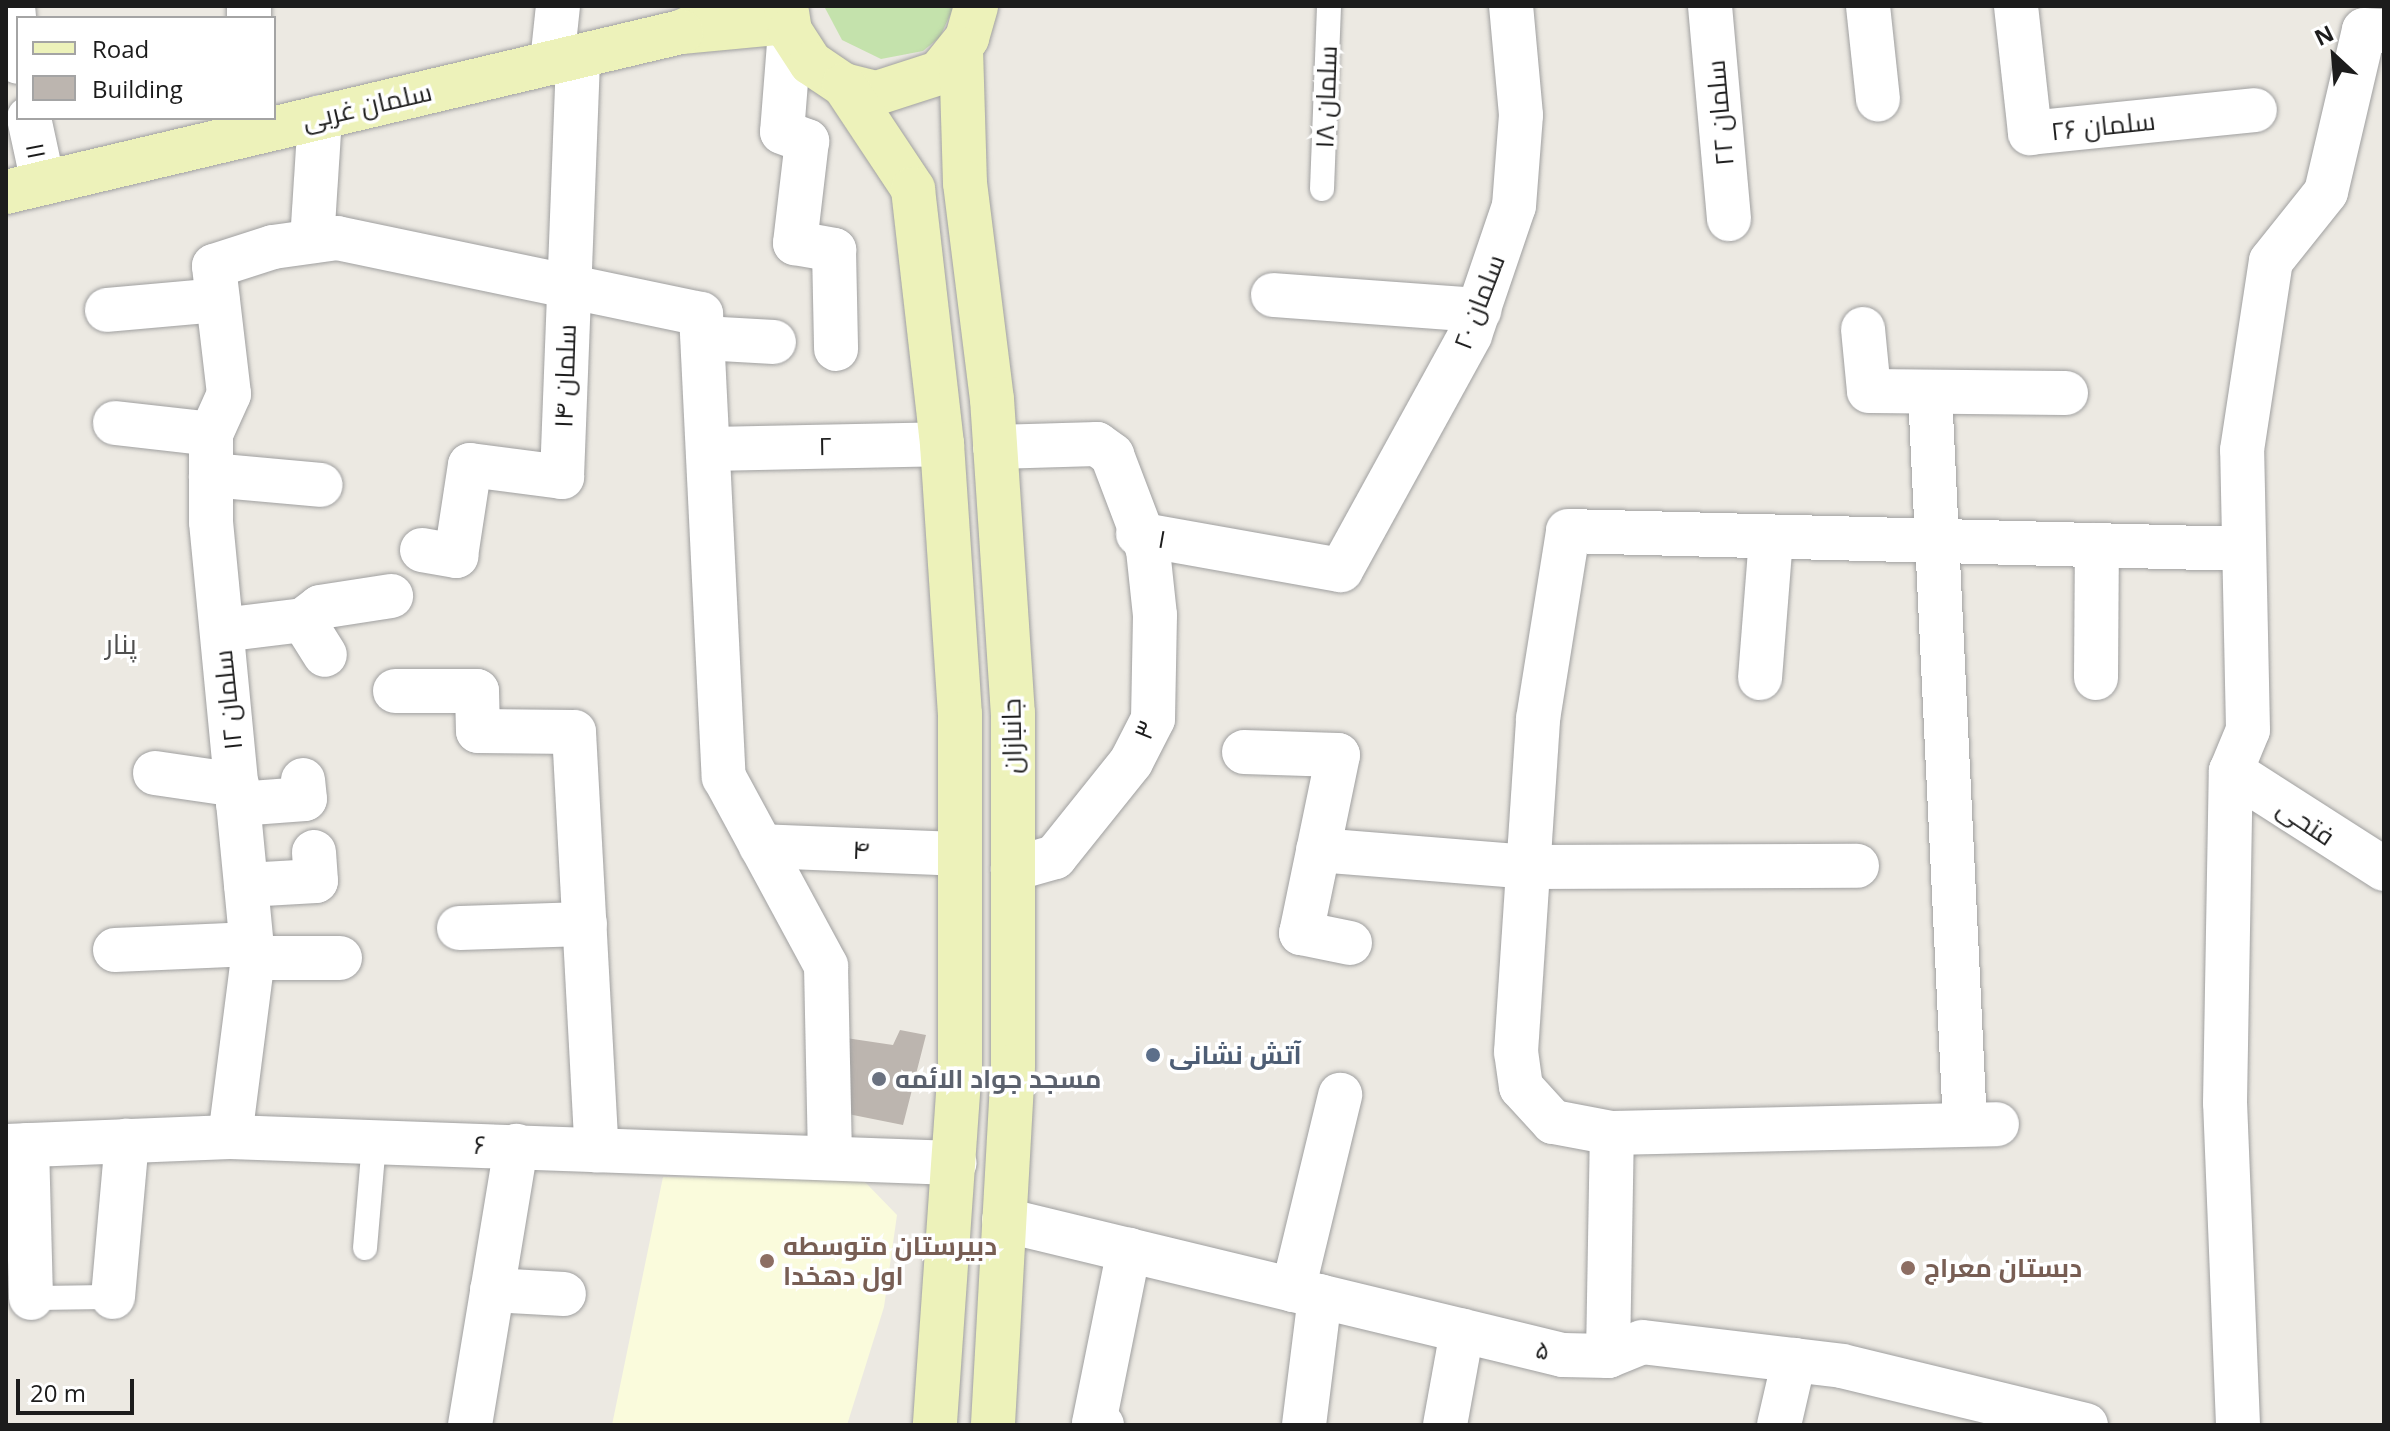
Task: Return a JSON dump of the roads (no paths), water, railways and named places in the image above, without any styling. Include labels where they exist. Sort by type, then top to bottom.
[{"type":"street","points":[[13,6],[16,40]]},
{"type":"street","name":"سلمان ۱۴","points":[[422,550],[456,556],[470,465],[562,477],[569,287],[565,59],[558,6]]},
{"type":"street","points":[[681,32],[737,6]]},
{"type":"street","points":[[788,20],[811,63],[844,85],[877,93],[909,88],[939,73],[968,31],[1007,6]]},
{"type":"street","name":"سلمان ۲۰","points":[[1341,570],[1479,310],[1514,206],[1521,115],[1511,6]]},
{"type":"street","name":"سلمان ۲۲","points":[[1710,6],[1729,219]]},
{"type":"street","points":[[1868,6],[1878,99]]},
{"type":"street","name":"سلمان ۲۶","points":[[2016,6],[2030,133],[2255,110]]},
{"type":"street","points":[[681,32],[788,20]]},
{"type":"street","points":[[788,20],[782,132],[807,141],[795,243],[834,250],[836,349]]},
{"type":"street","points":[[2238,1425],[2225,1103],[2231,771],[2248,730],[2242,450],[2271,261],[2326,192],[2364,30],[2384,31]]},
{"type":"street","name":"جانبازان","points":[[968,31],[965,183],[995,447],[1013,713],[1013,1066],[993,1425]]},
{"type":"street","name":"سلمان غربی","points":[[24,188],[238,127],[320,117],[681,32]]},
{"type":"street","name":"جانبازان","points":[[844,85],[913,189],[942,444],[960,714],[960,1065],[935,1425]]},
{"type":"street","points":[[312,241],[320,117]]},
{"type":"street","name":"۱۱","points":[[24,188],[29,120]]},
{"type":"street","points":[[107,310],[216,283],[312,241],[337,238],[450,257],[569,287],[701,314],[724,777],[826,966],[830,1158]]},
{"type":"street","name":"سلمان ۱۲","points":[[216,283],[229,394],[211,455],[222,630],[253,951],[230,1137]]},
{"type":"street","points":[[1273,295],[1479,310]]},
{"type":"street","points":[[1863,329],[1869,391],[2066,393]]},
{"type":"street","points":[[703,338],[774,342]]},
{"type":"street","points":[[1930,393],[1933,541],[1981,1124],[1612,1133],[1553,1122],[1521,1087],[1516,1052],[1538,719],[1568,531],[1771,537],[1933,541],[2097,545],[2244,549]]},
{"type":"street","points":[[115,423],[211,455],[321,485]]},
{"type":"street","name":"۲","points":[[708,449],[942,444]]},
{"type":"street","name":"۱","points":[[995,447],[1097,444],[1112,455],[1138,534],[1341,570]]},
{"type":"street","name":"۳","points":[[1013,869],[1055,857],[1131,762],[1153,719],[1155,615],[1148,550],[1138,534]]},
{"type":"street","points":[[1760,678],[1771,537]]},
{"type":"street","points":[[2096,678],[2097,545]]},
{"type":"street","points":[[222,630],[314,638],[320,607],[391,596]]},
{"type":"street","points":[[395,691],[477,691],[478,731],[574,732],[597,1150]]},
{"type":"street","points":[[1244,752],[1338,755],[1301,933],[1350,943]]},
{"type":"street","name":"فتحی","points":[[2231,771],[2384,869]]},
{"type":"street","points":[[155,773],[238,794],[305,799],[303,780]]},
{"type":"street","name":"۴","points":[[761,846],[960,854]]},
{"type":"street","points":[[1318,850],[1528,867],[1857,866]]},
{"type":"street","points":[[246,885],[316,881],[314,852]]},
{"type":"street","points":[[459,928],[585,924]]},
{"type":"street","points":[[115,950],[253,951],[340,958]]},
{"type":"street","points":[[960,1065],[1013,1066]]},
{"type":"street","points":[[1304,1425],[1306,1293],[1340,1095]]},
{"type":"street","points":[[1608,1356],[1612,1133]]},
{"type":"street","name":"۶","points":[[16,1145],[230,1137],[955,1163]]},
{"type":"street","points":[[113,1297],[127,1141]]},
{"type":"street","points":[[16,1145],[31,1298]]},
{"type":"street","points":[[470,1425],[516,1146]]},
{"type":"street","name":"۵","points":[[1004,1220],[1563,1355],[1608,1356],[1642,1342],[1794,1360],[1986,1413],[2086,1425]]},
{"type":"street","points":[[1102,1425],[1094,1423],[1129,1250]]},
{"type":"street","points":[[492,1290],[564,1294]]},
{"type":"street","points":[[1445,1425],[1462,1331]]},
{"type":"street","points":[[1779,1425],[1794,1360]]},
{"type":"lane","name":"سلمان ۱۸","points":[[1322,189],[1329,6]]},
{"type":"lane","points":[[365,1248],[374,1142]]},
{"type":"lane","points":[[31,1298],[113,1297]]},
{"type":"place","name":"آتش نشانی","points":[[1153,1055]]},
{"type":"place","name":"مسجد جواد الائمه","points":[[879,1079]]},
{"type":"place","name":"دبیرستان متوسطه اول دهخدا","points":[[767,1261]]},
{"type":"place","name":"دبستان معراج","points":[[1908,1268]]},
{"type":"district","name":"پنار","points":[[121,643]]}]
